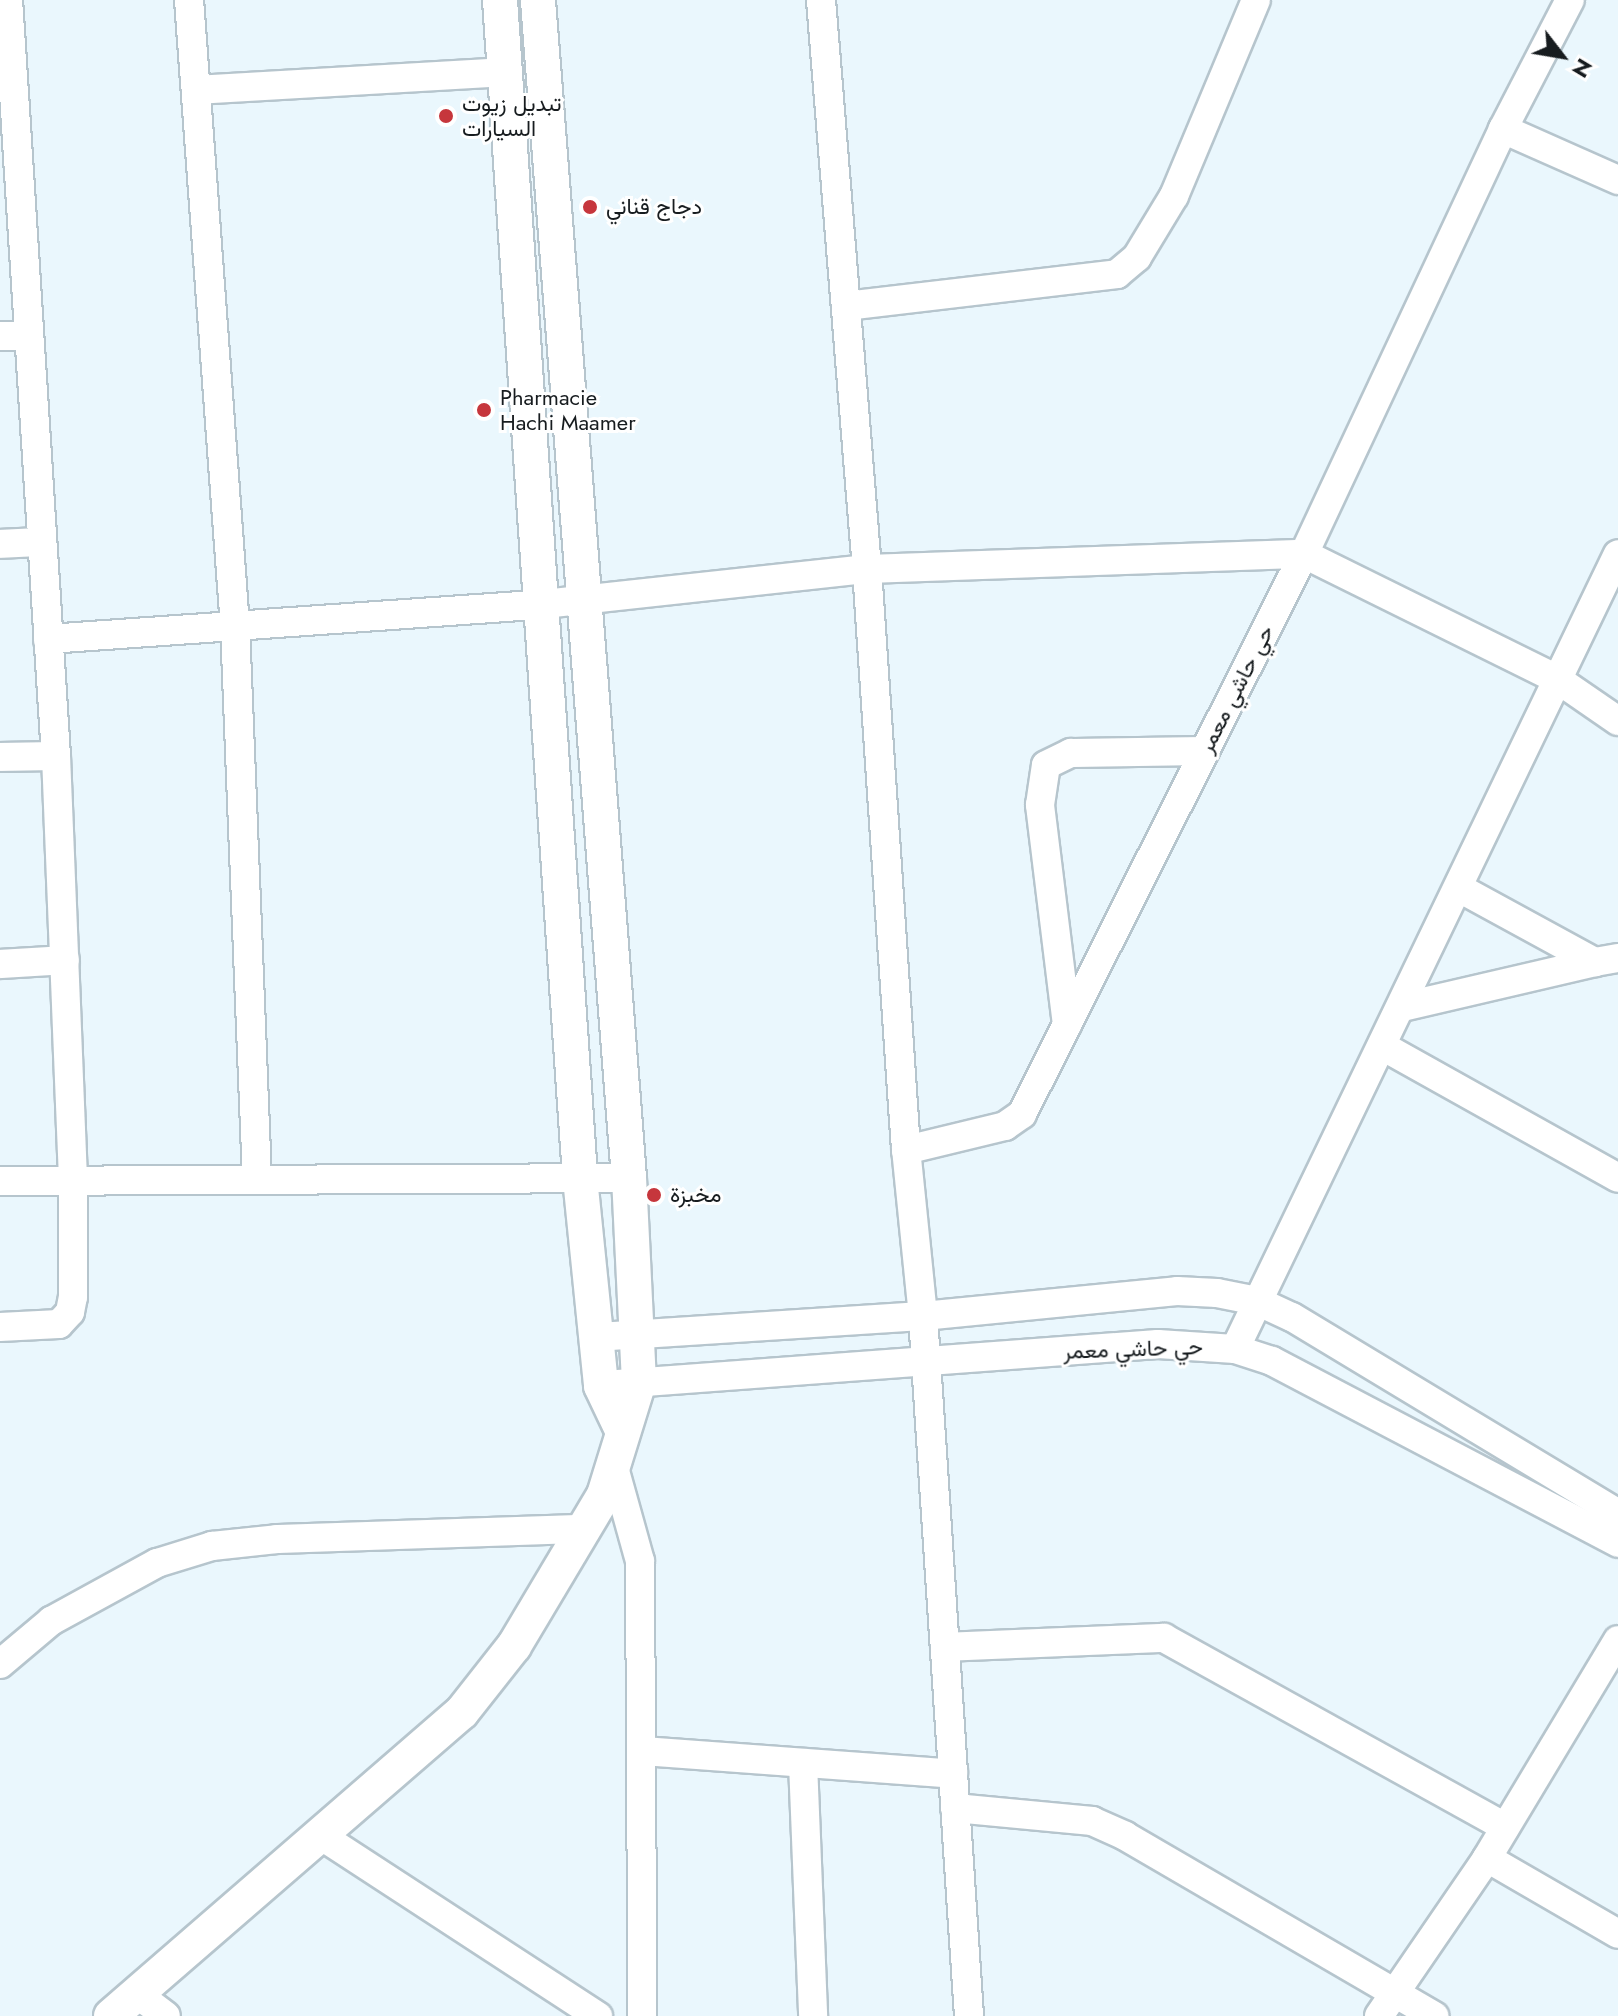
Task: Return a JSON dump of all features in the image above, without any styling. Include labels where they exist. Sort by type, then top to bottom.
[{"type":"street","points":[[0,1327],[59,1324],[70,1312],[73,1179],[56,756],[28,336],[8,118],[8,0]]},
{"type":"street","points":[[189,0],[235,626],[257,1179]]},
{"type":"street","points":[[500,0],[544,604],[580,1178],[601,1386],[622,1430]]},
{"type":"street","points":[[111,2016],[462,1712],[514,1646],[586,1529],[615,1471],[622,1430],[639,1382],[629,1178],[538,0]]},
{"type":"street","points":[[821,0],[867,569],[906,1150],[923,1316],[969,2016]]},
{"type":"street","points":[[846,306],[1117,274],[1137,257],[1174,196],[1256,0]]},
{"type":"street","name":"حي حاشي معمر","points":[[906,1150],[1005,1126],[1022,1114],[1304,554],[1503,129],[1570,0]]},
{"type":"street","points":[[196,90],[505,72]]},
{"type":"street","points":[[1503,129],[1618,180]]},
{"type":"street","points":[[0,336],[28,336]]},
{"type":"street","points":[[0,544],[40,542]]},
{"type":"street","points":[[48,639],[544,604],[867,569],[1304,554],[1557,679],[1618,721]]},
{"type":"street","points":[[1235,1349],[1384,1047],[1618,554]]},
{"type":"street","points":[[1067,1025],[1040,805],[1046,765],[1071,753],[1205,751]]},
{"type":"street","points":[[0,757],[56,756]]},
{"type":"street","points":[[1459,888],[1607,960]]},
{"type":"street","points":[[0,964],[65,960]]},
{"type":"street","points":[[1402,1007],[1607,960]]},
{"type":"street","points":[[1384,1047],[1618,1178]]},
{"type":"street","points":[[0,1181],[629,1178]]},
{"type":"street","points":[[597,1337],[923,1316],[1177,1291],[1257,1301],[1618,1514]]},
{"type":"street","name":"حي حاشي معمر","points":[[601,1386],[1158,1344],[1235,1349],[1272,1361],[1618,1543]]},
{"type":"street","points":[[615,1471],[640,1561],[642,2016]]},
{"type":"street","points":[[0,1664],[51,1621],[157,1563],[212,1546],[277,1539],[586,1529]]},
{"type":"street","points":[[945,1647],[1164,1638],[1505,1827]]},
{"type":"street","points":[[1386,2004],[1487,1858],[1618,1640]]},
{"type":"street","points":[[643,1751],[953,1774]]},
{"type":"street","points":[[803,1763],[813,2016]]},
{"type":"street","points":[[955,1808],[1092,1821],[1386,2004],[1434,2016]]},
{"type":"street","points":[[320,1835],[563,2006],[598,2016]]},
{"type":"street","points":[[1487,1858],[1618,1934]]},
{"type":"street","points":[[137,1994],[166,2016]]},
{"type":"place","name":"تبديل زيوت السيارات","points":[[446,116]]},
{"type":"place","name":"دجاج قناني","points":[[590,207]]},
{"type":"place","name":"Pharmacie Hachi Maamer","points":[[484,410]]},
{"type":"place","name":"مخبزة","points":[[654,1195]]}]
